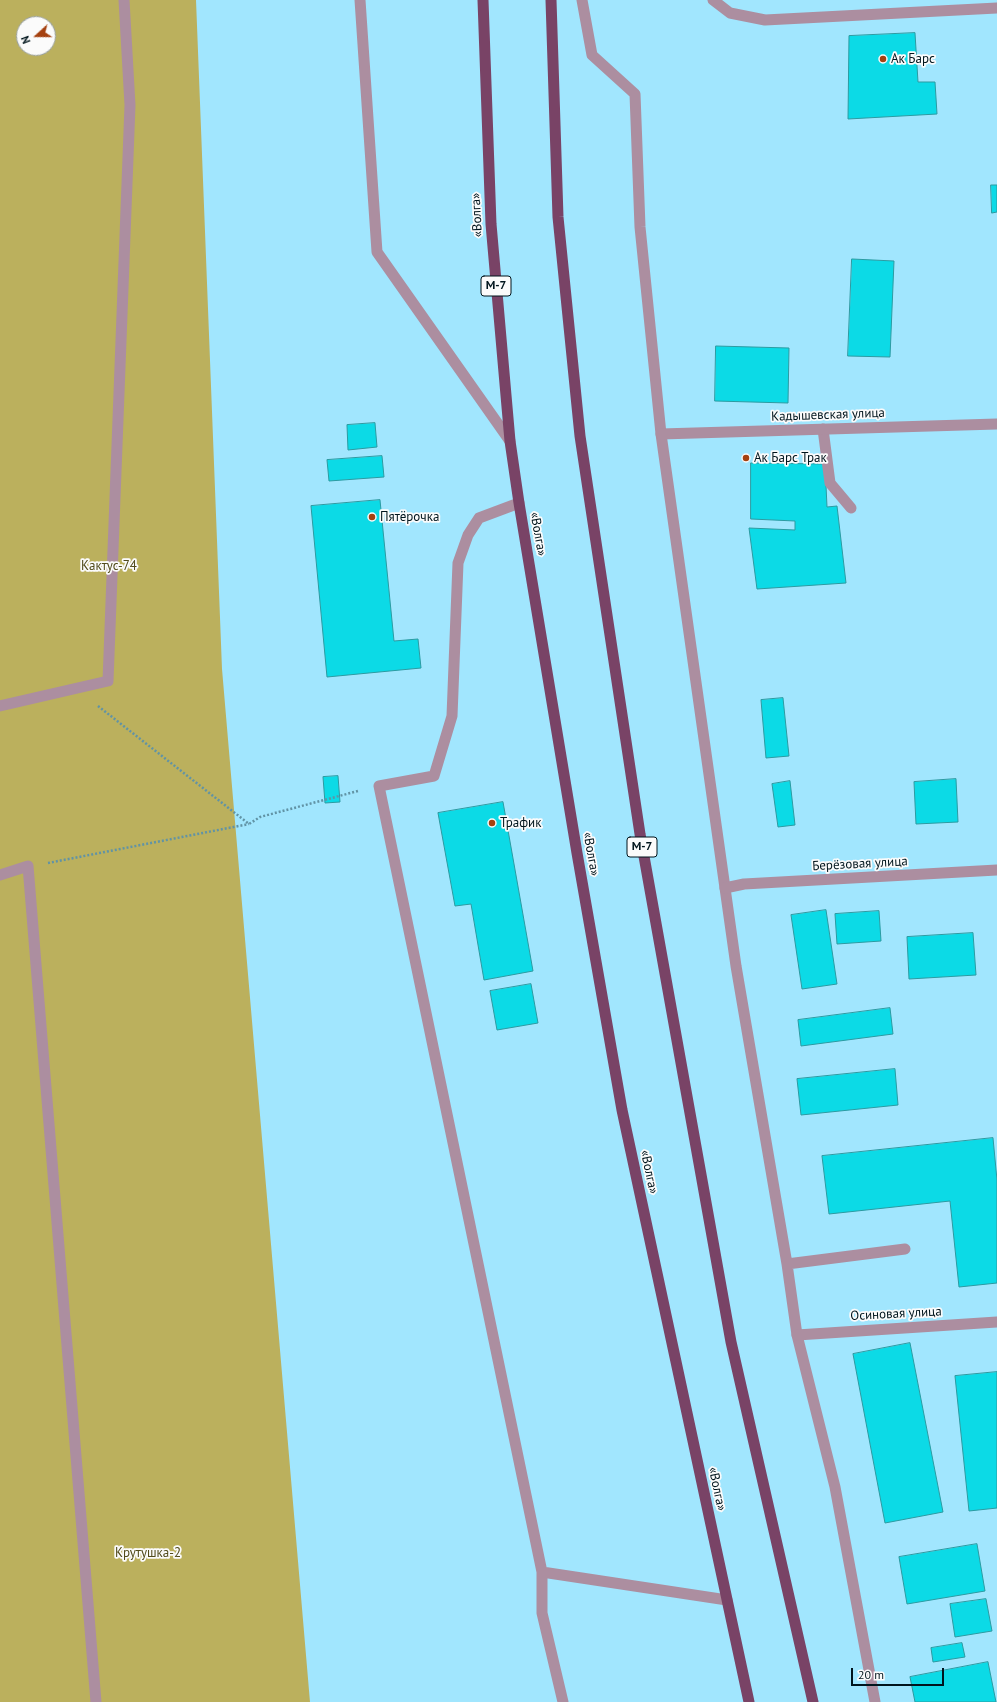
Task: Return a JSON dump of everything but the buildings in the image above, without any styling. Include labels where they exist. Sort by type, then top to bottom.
[{"type":"highway","name":"«Волга»","points":[[483,0],[491,224],[510,441],[519,504],[578,861],[622,1110],[749,1702]]},
{"type":"highway","name":"М-7","points":[[551,0],[558,218],[580,436],[638,826],[731,1342],[813,1702]]},
{"type":"street","points":[[0,706],[108,681],[130,105],[124,0]]},
{"type":"street","points":[[360,0],[377,252],[510,441]]},
{"type":"street","points":[[582,0],[592,55],[636,94],[640,227],[660,434],[737,974],[787,1264],[797,1335],[835,1487],[875,1702]]},
{"type":"street","points":[[713,0],[730,13],[765,20],[997,8]]},
{"type":"street","name":"Кадышевская улица","points":[[660,434],[997,424]]},
{"type":"street","points":[[823,429],[830,483],[852,508]]},
{"type":"street","points":[[519,504],[479,518],[468,534],[458,563],[452,716],[434,776],[379,786],[542,1572],[542,1613],[563,1702]]},
{"type":"street","points":[[0,874],[28,866],[96,1702]]},
{"type":"street","name":"Берёзовая улица","points":[[725,888],[744,884],[997,870]]},
{"type":"street","points":[[787,1264],[905,1249]]},
{"type":"street","name":"Осиновая улица","points":[[797,1335],[997,1322]]},
{"type":"street","points":[[542,1572],[727,1600]]},
{"type":"path","points":[[75,688],[249,824]]},
{"type":"path","points":[[28,866],[249,824],[260,817],[379,786]]},
{"type":"green space","name":"Крутушка-2","points":[[0,0],[196,0],[222,669],[310,1702],[0,1702]]},
{"type":"place","name":"Ак Барс","points":[[883,59]]},
{"type":"place","name":"Ак Барс Трак","points":[[746,458]]},
{"type":"place","name":"Пятёрочка","points":[[372,517]]},
{"type":"place","name":"Трафик","points":[[492,823]]},
{"type":"park label","name":"Кактус-74","points":[[109,566]]}]
